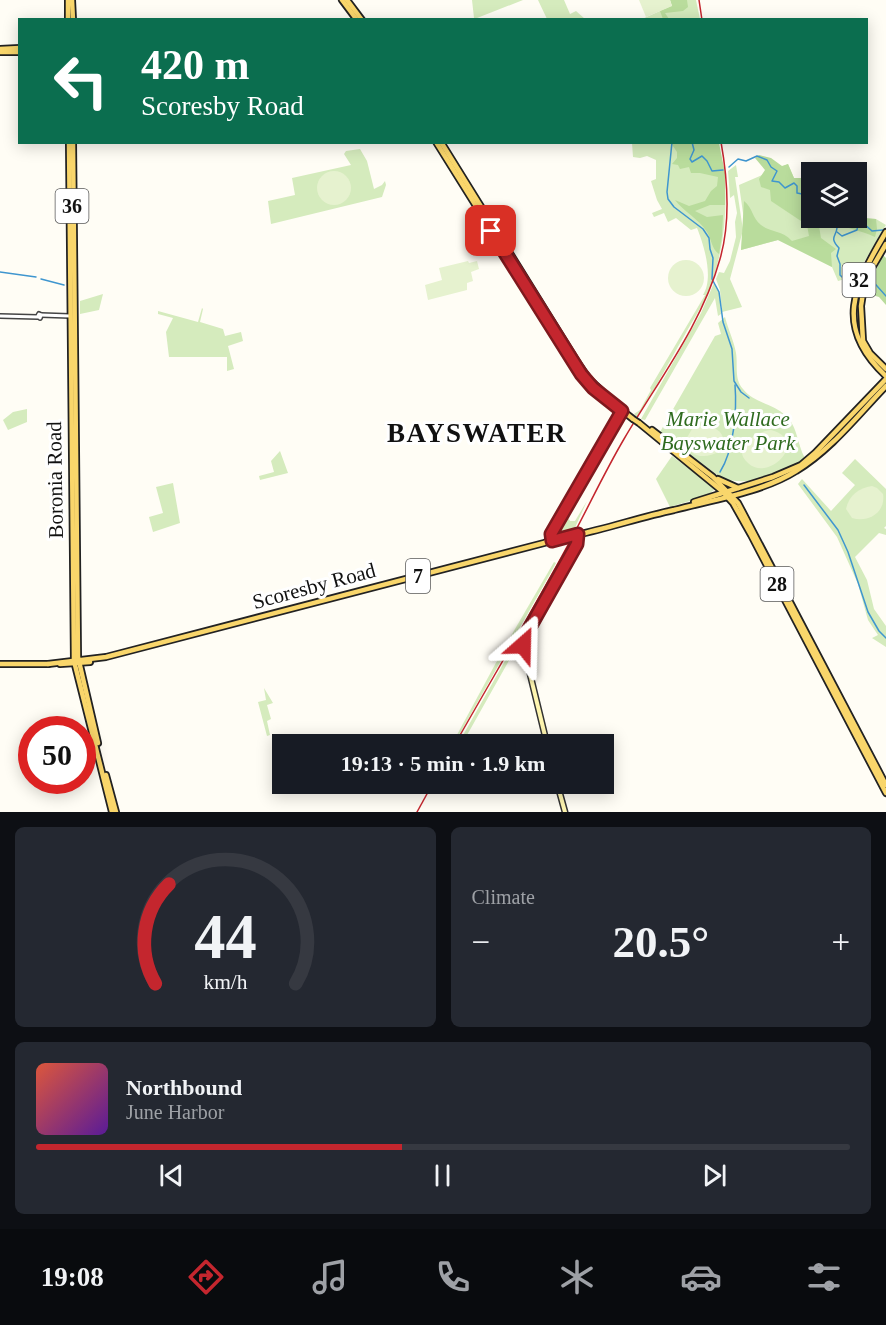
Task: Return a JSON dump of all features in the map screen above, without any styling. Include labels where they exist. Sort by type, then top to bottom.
[{"type":"main road","points":[[68,18],[70,0]]},
{"type":"main road","points":[[70,0],[73,18]]},
{"type":"main road","points":[[342,0],[358,18]]},
{"type":"main road","points":[[347,0],[359,18]]},
{"type":"main road","points":[[0,50],[18,50]]},
{"type":"main road","name":"Boronia Road","points":[[71,144],[76,672],[114,812]]},
{"type":"main road","name":"28","points":[[437,144],[581,374],[593,388],[657,433],[738,503],[751,535],[781,587]]},
{"type":"main road","name":"28","points":[[442,144],[584,372],[595,386],[623,410]]},
{"type":"main road","name":"32","points":[[885,373],[866,356],[855,311],[858,284],[867,262],[886,234]]},
{"type":"main road","name":"32","points":[[885,373],[879,362],[868,351],[859,334],[864,285],[870,270],[886,244]]},
{"type":"main road","name":"7","points":[[843,428],[876,390],[885,373]]},
{"type":"main road","name":"7","points":[[728,494],[773,480],[801,466],[885,387]]},
{"type":"main road","points":[[545,543],[623,410]]},
{"type":"main road","name":"28","points":[[640,422],[670,449],[713,477],[745,519],[845,715],[886,785]]},
{"type":"main road","points":[[657,433],[656,435],[670,449]]},
{"type":"main road","points":[[713,477],[740,490],[737,496],[738,503]]},
{"type":"main road","points":[[707,498],[715,492],[714,484]]},
{"type":"main road","name":"Scoresby Road","points":[[675,509],[707,498],[728,494]]},
{"type":"main road","name":"Scoresby Road","points":[[76,661],[101,658],[719,499],[728,494]]},
{"type":"main road","points":[[719,499],[728,501],[738,512]]},
{"type":"main road","points":[[552,532],[554,541]]},
{"type":"main road","points":[[545,734],[524,649],[524,638],[576,546],[576,535]]},
{"type":"main road","points":[[576,535],[576,546]]},
{"type":"main road","name":"Boronia Road","points":[[75,565],[78,646],[76,661],[114,812]]},
{"type":"main road","name":"28","points":[[804,632],[846,707],[886,793]]},
{"type":"main road","points":[[78,646],[86,660]]},
{"type":"main road","name":"Scoresby Road","points":[[0,664],[65,663],[101,658]]},
{"type":"main road","points":[[65,663],[76,661]]},
{"type":"main road","points":[[65,663],[73,667],[76,672]]},
{"type":"main road","points":[[845,715],[846,707]]},
{"type":"main road","points":[[560,794],[565,812]]},
{"type":"street","points":[[0,316],[73,316]]},
{"type":"green space","points":[[472,0],[523,0],[477,18],[474,18]]},
{"type":"green space","points":[[538,0],[564,0],[570,14],[576,11],[584,18],[547,18]]},
{"type":"green space","points":[[639,0],[670,0],[672,6],[646,17]]},
{"type":"green space","points":[[670,0],[687,0],[688,7],[683,11],[665,13],[668,18],[663,18],[660,11],[672,6]]},
{"type":"green space","points":[[684,0],[696,0],[700,18],[644,18]]},
{"type":"green space","points":[[632,144],[673,144],[689,161],[725,177],[726,190],[722,240],[708,292],[637,417],[634,414],[640,410],[650,388],[705,295],[703,295],[708,280],[708,271],[705,252],[697,228],[691,230],[676,218],[668,222],[664,213],[654,217],[652,213],[662,209],[651,181],[656,179],[656,160],[647,156],[633,157]]},
{"type":"green space","points":[[672,144],[719,144],[725,173],[725,205],[710,205],[695,211],[707,217],[723,215],[719,254],[703,227],[675,200],[689,206],[705,201],[717,186],[718,177],[691,173],[689,167],[680,169],[678,165],[672,164],[677,158],[677,152]]},
{"type":"green space","points":[[360,149],[367,161],[374,189],[385,181],[382,197],[271,224],[268,201],[295,195],[292,178],[351,165],[344,154],[346,151]]},
{"type":"green space","points":[[759,155],[771,158],[782,166],[788,164],[794,178],[801,178],[801,221],[771,201],[770,190],[761,187],[759,179],[765,170],[755,158]]},
{"type":"green space","points":[[788,164],[794,178],[801,178],[801,228],[867,228],[867,218],[876,219],[886,225],[856,276],[838,281],[832,267],[778,240],[741,250],[744,220],[739,185]]},
{"type":"green space","points":[[736,165],[738,177],[735,177],[743,230],[730,279],[742,307],[722,312],[720,290],[716,279],[719,272],[724,273],[730,261],[736,237],[737,213],[734,195],[730,198],[728,171]]},
{"type":"green space","points":[[334,171],[346,176],[351,188],[346,200],[334,205],[322,200],[317,188],[322,176]]},
{"type":"green space","points":[[744,201],[758,222],[765,228],[784,235],[792,241],[809,236],[808,228],[819,228],[821,238],[836,249],[831,253],[832,267],[778,240],[741,250]]},
{"type":"green space","points":[[867,218],[876,219],[875,237],[849,228],[867,228]]},
{"type":"green space","points":[[883,255],[886,258],[886,305],[879,297],[865,293]]},
{"type":"green space","points":[[686,260],[699,265],[704,278],[699,291],[686,296],[673,291],[668,278],[673,265]]},
{"type":"green space","points":[[468,261],[469,263],[477,261],[479,269],[471,272],[473,281],[467,283],[467,290],[428,300],[425,285],[442,280],[439,268]]},
{"type":"green space","points":[[714,283],[719,291],[721,314],[718,316],[715,298],[645,420],[641,419],[701,313]]},
{"type":"green space","points":[[103,294],[99,310],[80,314],[80,301]]},
{"type":"green space","points":[[202,308],[200,322],[223,329],[225,336],[241,332],[243,341],[228,346],[234,369],[227,371],[227,357],[169,357],[166,332],[173,318],[158,314],[158,311],[198,322]]},
{"type":"green space","name":"Marie Wallace Bayswater Park","points":[[725,317],[737,358],[737,376],[740,385],[748,394],[781,412],[790,420],[805,458],[764,478],[741,481],[720,477],[660,432],[715,336],[721,334],[718,323]]},
{"type":"green space","points":[[27,409],[27,422],[8,430],[3,420],[13,412]]},
{"type":"green space","points":[[703,425],[717,430],[723,436],[723,440],[720,451],[699,456],[687,447],[685,441],[692,429]]},
{"type":"green space","points":[[771,430],[782,435],[787,442],[786,450],[775,464],[766,468],[757,468],[743,457],[744,446],[759,433]]},
{"type":"green space","points":[[280,451],[288,473],[260,480],[259,476],[274,472],[271,461]]},
{"type":"green space","points":[[672,456],[712,486],[714,490],[706,496],[670,507],[656,479]]},
{"type":"green space","points":[[855,459],[886,489],[886,526],[884,528],[886,535],[879,533],[855,557],[867,580],[874,609],[886,626],[886,647],[872,638],[878,635],[868,620],[858,584],[837,537],[798,484],[802,479],[831,511],[855,485],[842,473]]},
{"type":"green space","points":[[173,483],[180,523],[153,532],[149,517],[163,513],[156,487]]},
{"type":"green space","points":[[872,486],[883,494],[879,511],[864,519],[852,518],[846,509],[852,496],[863,488]]},
{"type":"green space","points":[[587,501],[573,532],[571,529],[570,533],[557,537],[556,534],[572,505],[567,516],[570,521],[575,521]]},
{"type":"green space","points":[[574,539],[574,545],[522,638],[521,647],[515,650],[468,734],[464,734]]},
{"type":"green space","points":[[554,562],[556,563],[460,734],[457,734]]},
{"type":"green space","points":[[264,688],[273,703],[267,705],[271,719],[267,721],[270,735],[267,736],[258,702],[266,700]]},
{"type":"waterway","points":[[672,144],[668,199],[674,207],[703,229],[709,238],[713,258],[712,279],[719,292],[723,322],[732,349],[734,381],[741,392],[749,398]]},
{"type":"waterway","points":[[692,144],[694,150],[690,159],[692,162],[702,156],[712,171],[723,170]]},
{"type":"waterway","points":[[729,167],[738,159],[746,161],[757,156],[767,160],[777,171],[772,181],[779,182],[785,188],[794,183],[797,186],[797,193],[801,194]]},
{"type":"waterway","points":[[837,232],[842,236],[857,230],[858,224],[862,222],[872,231],[883,230]]},
{"type":"waterway","points":[[837,228],[834,239],[839,248],[837,256],[840,275],[842,277],[853,270],[860,271]]},
{"type":"waterway","points":[[0,272],[36,277]]},
{"type":"waterway","points":[[869,277],[886,296]]},
{"type":"waterway","points":[[41,279],[64,285]]},
{"type":"waterway","points":[[720,472],[729,453],[734,430],[735,385]]},
{"type":"waterway","points":[[804,485],[838,530],[848,552],[868,612],[886,638]]},
{"type":"railway","points":[[699,0],[702,18]]},
{"type":"railway","points":[[461,734],[555,568],[617,452],[678,352],[702,306],[720,259],[726,230],[727,186],[721,144]]},
{"type":"railway","points":[[417,812],[427,794]]},
{"type":"district","name":"BAYSWATER","points":[[477,433]]},
{"type":"route","points":[[491,231],[581,374],[593,388],[622,411],[551,534],[552,541],[578,534],[577,544],[522,641],[523,645]]}]
